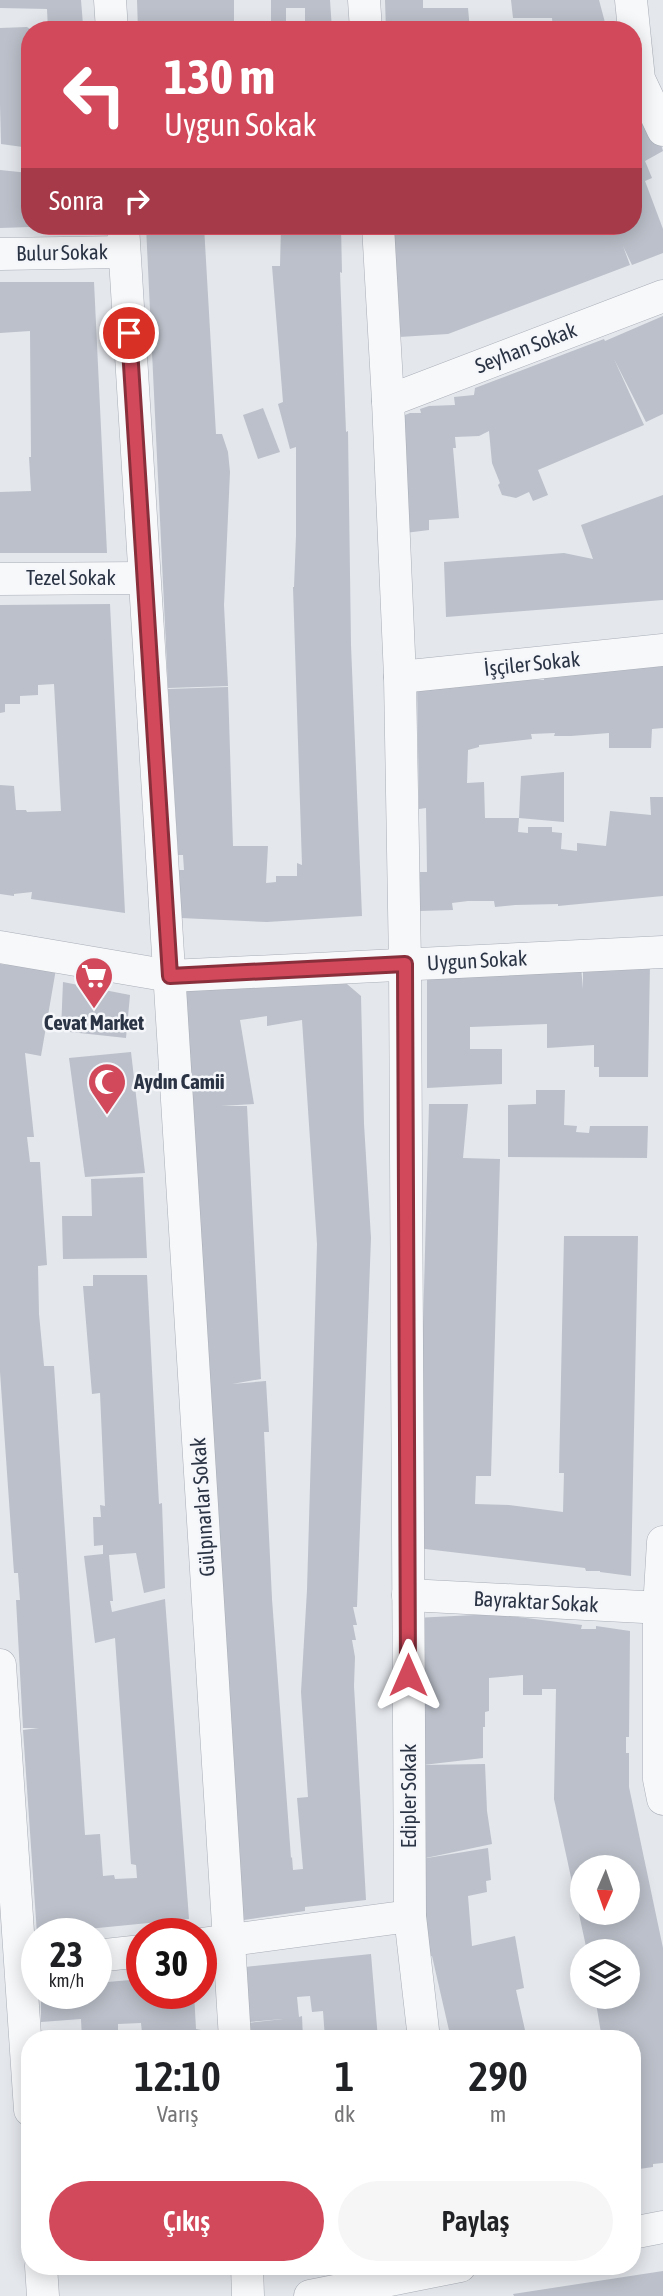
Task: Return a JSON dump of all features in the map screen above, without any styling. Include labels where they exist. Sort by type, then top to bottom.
[{"type":"street","points":[[110,0],[111,21]]},
{"type":"street","points":[[364,0],[365,21]]},
{"type":"street","points":[[631,0],[633,21]]},
{"type":"street","points":[[642,85],[663,130]]},
{"type":"street","name":"Edipler Sokak","points":[[379,235],[400,677],[405,964],[410,1916],[423,2030]]},
{"type":"street","name":"Bulur Sokak","points":[[0,254],[123,239]]},
{"type":"street","name":"Gülpınarlar Sokak","points":[[123,239],[170,976],[215,1918]]},
{"type":"street","name":"Seyhan Sokak","points":[[388,401],[663,296]]},
{"type":"street","name":"Tezel Sokak","points":[[0,579],[143,578]]},
{"type":"street","name":"İşçiler Sokak","points":[[400,677],[663,650]]},
{"type":"street","name":"Uygun Sokak","points":[[0,947],[170,976],[663,952]]},
{"type":"street","points":[[663,1542],[659,1779],[663,1799]]},
{"type":"street","name":"Bayraktar Sokak","points":[[408,1595],[661,1609]]},
{"type":"street","points":[[0,1665],[24,2030]]},
{"type":"street","points":[[217,1942],[410,1916]]},
{"type":"street","name":"Gülpınarlar Sokak","points":[[217,1947],[233,2030]]},
{"type":"street","points":[[641,2231],[663,2227]]},
{"type":"street","points":[[42,2275],[43,2296]]},
{"type":"street","points":[[247,2275],[248,2296]]},
{"type":"street","points":[[310,2296],[446,2275]]},
{"type":"building","points":[[0,0],[81,0],[83,21],[48,21],[47,9],[0,8]]},
{"type":"building","points":[[137,0],[234,0],[234,21],[138,21]]},
{"type":"building","points":[[271,0],[330,0],[331,21],[305,21],[305,8],[286,8],[286,21],[271,21]]},
{"type":"building","points":[[385,0],[423,0],[423,8],[468,8],[469,21],[386,21]]},
{"type":"building","points":[[511,0],[599,0],[605,21],[552,21],[552,18],[513,18]]},
{"type":"building","points":[[21,27],[21,147],[1,144],[0,28]]},
{"type":"building","points":[[653,120],[663,151],[645,161],[652,178],[645,181],[663,229],[663,253],[632,265],[623,246],[630,265],[448,334],[399,337],[394,235],[642,235],[642,125]]},
{"type":"building","points":[[0,170],[21,172],[21,227],[0,228]]},
{"type":"building","points":[[146,235],[205,235],[216,434],[222,434],[228,452],[230,472],[224,605],[228,686],[168,688]]},
{"type":"building","points":[[281,235],[341,235],[342,273],[340,272],[346,432],[348,431],[351,645],[362,916],[267,922],[181,918],[178,870],[184,870],[183,855],[178,855],[168,689],[228,687],[233,846],[268,846],[266,883],[276,882],[276,876],[297,876],[297,863],[302,865],[293,587],[296,447],[290,449],[278,404],[283,402],[272,266],[280,266]]},
{"type":"building","points":[[0,282],[94,282],[107,553],[0,553],[0,492],[31,491],[31,457],[30,331],[0,333]]},
{"type":"building","points":[[663,316],[663,414],[646,422],[614,359],[644,425],[538,470],[548,495],[533,501],[529,492],[516,498],[502,495],[492,463],[489,431],[479,436],[455,437],[456,448],[453,448],[459,518],[429,520],[429,530],[405,533],[400,417],[421,413],[420,409],[429,406],[455,405],[454,397],[474,395],[475,388],[604,339],[605,341]]},
{"type":"building","points":[[263,408],[280,452],[258,459],[243,415]]},
{"type":"building","points":[[663,495],[663,600],[446,617],[444,562],[564,553],[593,559],[581,525]]},
{"type":"building","points":[[110,604],[125,913],[31,899],[32,892],[14,896],[0,894],[0,785],[14,786],[16,810],[61,811],[54,684],[38,685],[38,695],[20,696],[20,704],[5,704],[5,712],[0,713],[0,605]]},
{"type":"building","points":[[654,664],[663,664],[663,728],[652,729],[651,748],[609,748],[609,733],[571,736],[554,736],[555,733],[531,734],[532,739],[479,745],[468,750],[467,783],[484,782],[485,818],[519,818],[518,832],[528,833],[528,827],[552,827],[552,832],[562,833],[561,849],[577,851],[577,843],[606,846],[610,811],[651,815],[650,797],[663,797],[663,896],[558,906],[495,907],[494,901],[468,901],[452,903],[453,910],[420,911],[420,872],[427,872],[426,808],[419,809],[417,684],[531,676],[531,679],[544,680],[544,673],[654,667]]},
{"type":"building","points":[[564,772],[564,822],[519,818],[521,776]]},
{"type":"building","points":[[0,964],[56,969],[41,1056],[25,1053],[34,1137],[27,1137],[30,1162],[40,1162],[47,1265],[38,1266],[39,1314],[44,1366],[54,1366],[85,1835],[100,1834],[103,1876],[114,1875],[115,1879],[137,1878],[136,1865],[131,1864],[115,1638],[95,1643],[84,1556],[103,1554],[103,1545],[94,1546],[93,1517],[101,1517],[100,1505],[105,1506],[100,1393],[92,1394],[83,1286],[93,1286],[93,1275],[147,1275],[165,1588],[144,1593],[136,1553],[109,1555],[113,1601],[110,1601],[112,1612],[165,1599],[189,1918],[126,1918],[126,1925],[112,1927],[112,1918],[36,1918],[23,1730],[39,1728],[23,1728],[16,1600],[20,1600],[18,1573],[14,1573],[0,1372]]},
{"type":"building","points":[[650,964],[648,1077],[599,1077],[599,1067],[594,1067],[594,1045],[547,1048],[547,1024],[470,1027],[470,1049],[502,1049],[502,1084],[427,1088],[427,977],[581,967],[583,989],[583,967]]},
{"type":"building","points":[[63,982],[130,995],[126,1038],[61,1031]]},
{"type":"building","points":[[347,984],[361,996],[364,1124],[371,1238],[357,1607],[353,1607],[357,1625],[353,1625],[356,1640],[352,1640],[366,1900],[305,1907],[305,1911],[237,1921],[185,986]],"holes":[[[267,1016],[267,1026],[302,1020],[317,1244],[307,1590],[301,1692],[308,1797],[297,1798],[303,1869],[293,1870],[272,1599],[264,1432],[269,1432],[266,1381],[232,1384],[261,1379],[247,1106],[221,1106],[254,1104],[240,1020]]]},
{"type":"building","name":"Aydın Camii","points":[[131,1052],[145,1173],[85,1177],[69,1058]]},
{"type":"building","points":[[536,1090],[565,1090],[564,1125],[577,1126],[576,1132],[589,1133],[590,1126],[648,1126],[647,1158],[508,1157],[508,1105],[536,1104]]},
{"type":"building","points":[[429,1104],[468,1104],[463,1158],[500,1159],[491,1476],[476,1476],[475,1504],[563,1512],[564,1473],[559,1473],[564,1236],[638,1236],[631,1576],[417,1548]]},
{"type":"building","points":[[143,1177],[147,1258],[63,1259],[62,1216],[92,1216],[91,1179]]},
{"type":"building","points":[[494,1614],[582,1625],[581,1629],[596,1629],[596,1626],[630,1631],[629,1737],[626,1737],[629,1787],[663,1948],[663,2163],[641,2169],[641,2030],[600,2030],[597,2009],[640,2009],[640,1939],[584,1939],[581,1925],[640,1925],[640,1855],[570,1855],[570,1873],[554,1799],[556,1689],[542,1689],[542,1695],[523,1695],[523,1675],[489,1678],[489,1711],[485,1712],[483,1727],[483,1758],[423,1765],[485,1764],[487,1811],[492,1844],[421,1859],[488,1848],[491,1880],[486,1881],[487,1892],[468,1896],[472,1946],[515,1936],[524,1988],[516,1990],[525,2030],[449,2030],[432,1956],[425,1958],[414,1765],[415,1618]]},
{"type":"building","points":[[371,1954],[377,2030],[324,2030],[323,2011],[312,2012],[310,1996],[297,1997],[303,2030],[248,2030],[248,2023],[283,2019],[249,2022],[245,1967]]},
{"type":"building","points":[[126,1980],[126,2009],[195,2009],[196,2029],[201,2030],[142,2030],[141,2023],[118,2024],[118,2030],[82,2030],[81,2019],[41,2022],[41,2009],[112,2009],[112,1982]]},
{"type":"building","points":[[663,2271],[663,2296],[513,2294],[641,2275]]},
{"type":"place","name":"Cevat Market","points":[[94,1010]]},
{"type":"place","name":"Aydın Camii","points":[[107,1116]]},
{"type":"route","points":[[129,333],[170,976],[405,964],[408,1675]]}]
